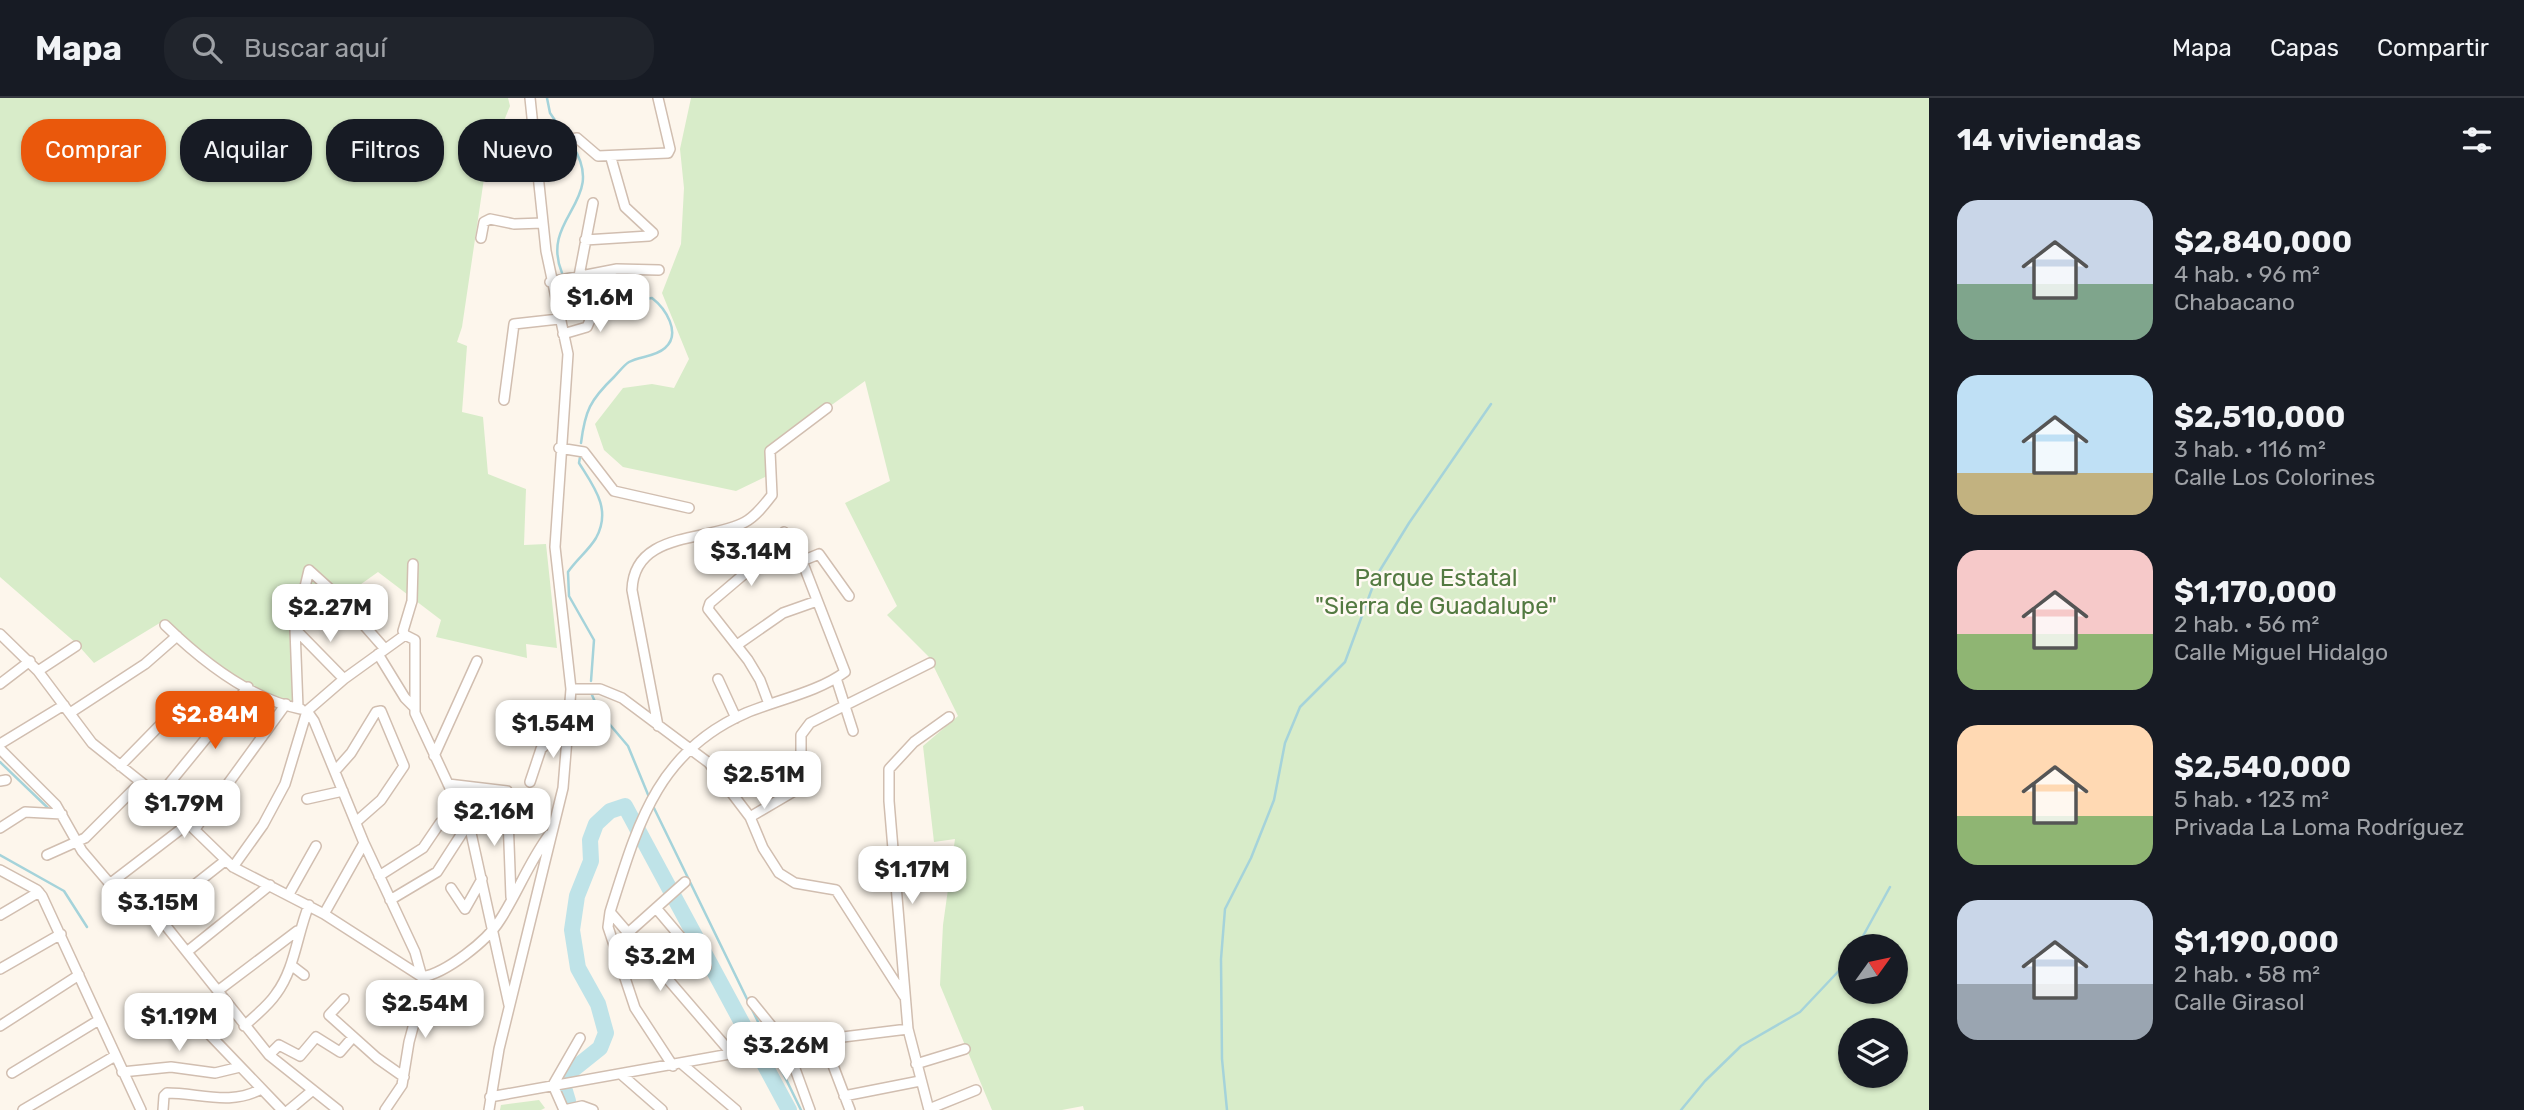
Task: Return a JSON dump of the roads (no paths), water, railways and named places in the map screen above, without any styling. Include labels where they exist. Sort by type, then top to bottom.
[{"type":"street","points":[[530,98],[533,119]]},
{"type":"street","points":[[577,138],[598,156],[611,158],[669,152],[658,98]]},
{"type":"street","points":[[585,240],[649,236],[653,233],[625,207],[611,158]]},
{"type":"street","points":[[489,1110],[509,1007],[563,788],[571,689],[555,560],[559,448],[568,361],[550,282],[539,182]]},
{"type":"street","points":[[579,276],[593,202]]},
{"type":"street","points":[[481,238],[484,222],[490,219],[514,224],[543,223]]},
{"type":"street","points":[[550,282],[617,269],[659,270]]},
{"type":"street","points":[[563,334],[587,327],[591,314],[598,309],[631,309]]},
{"type":"street","points":[[504,400],[514,324],[559,320]]},
{"type":"street","points":[[658,726],[632,590],[636,572],[642,562],[664,544],[677,538],[734,527],[751,518],[772,495],[770,451],[827,408]]},
{"type":"street","points":[[559,448],[584,452],[614,491],[689,508]]},
{"type":"street","points":[[736,1110],[677,1065],[635,1007],[608,927],[610,912],[640,818],[661,782],[688,749],[736,718],[845,672],[802,561],[785,532]]},
{"type":"street","points":[[769,553],[710,603],[708,609],[737,645],[760,680],[769,704]]},
{"type":"street","points":[[802,561],[819,554],[849,596]]},
{"type":"street","points":[[412,564],[412,601],[402,631],[415,640],[414,707]]},
{"type":"street","points":[[155,915],[230,863],[263,825],[285,784],[302,709],[295,629],[309,570],[340,598],[382,652],[414,707],[434,756],[468,824],[509,1007]]},
{"type":"street","points":[[737,645],[783,613],[817,601]]},
{"type":"street","points":[[165,625],[207,663],[248,687],[302,709],[314,721],[379,876],[415,952],[422,977]]},
{"type":"street","points":[[295,629],[344,679]]},
{"type":"street","points":[[0,634],[30,661],[92,743],[159,796],[230,863],[309,905],[426,979],[409,1042],[404,1077],[385,1110]]},
{"type":"street","points":[[302,709],[405,635]]},
{"type":"street","points":[[177,636],[145,664],[0,746],[49,797],[77,842],[128,905],[155,915],[188,951],[269,1055],[338,1110]]},
{"type":"street","points":[[38,671],[76,646]]},
{"type":"street","points":[[0,684],[30,661]]},
{"type":"street","points":[[434,756],[477,661]]},
{"type":"street","points":[[750,817],[801,787],[801,735],[810,723],[930,663]]},
{"type":"street","points":[[836,678],[853,731]]},
{"type":"street","points":[[718,679],[736,718]]},
{"type":"street","points":[[159,796],[248,687]]},
{"type":"street","points":[[571,689],[591,688],[609,692],[716,770],[750,817],[763,848],[787,880],[829,888],[841,895],[904,996]]},
{"type":"street","points":[[112,882],[192,826],[286,704]]},
{"type":"street","points":[[335,771],[351,753],[376,712],[380,711],[404,766],[381,800],[356,822]]},
{"type":"street","points":[[949,717],[914,742],[890,769],[889,802],[908,1029],[929,1110],[975,1090]]},
{"type":"street","points":[[120,766],[165,720]]},
{"type":"street","points":[[530,782],[541,749],[569,723]]},
{"type":"street","points":[[47,855],[77,842],[141,782]]},
{"type":"street","points":[[448,784],[506,790],[511,900]]},
{"type":"street","points":[[307,799],[342,791]]},
{"type":"street","points":[[0,828],[25,813],[62,814]]},
{"type":"street","points":[[379,876],[424,848],[440,823]]},
{"type":"street","points":[[390,900],[437,872],[468,824]]},
{"type":"street","points":[[422,977],[436,974],[450,966],[492,929],[511,900],[532,858],[552,831]]},
{"type":"street","points":[[324,914],[365,843]]},
{"type":"street","points":[[289,894],[316,846]]},
{"type":"street","points":[[0,870],[39,892],[61,933],[141,1110]]},
{"type":"street","points":[[451,888],[465,909],[482,879]]},
{"type":"street","points":[[628,933],[685,882]]},
{"type":"street","points":[[188,951],[270,885]]},
{"type":"street","points":[[0,915],[39,892]]},
{"type":"street","points":[[244,1026],[278,992],[291,965],[298,931],[309,905]]},
{"type":"street","points":[[656,908],[706,967]]},
{"type":"street","points":[[610,912],[733,1055]]},
{"type":"street","points":[[219,990],[298,931]]},
{"type":"street","points":[[0,969],[61,933]]},
{"type":"street","points":[[291,965],[304,975]]},
{"type":"street","points":[[0,1026],[79,975]]},
{"type":"street","points":[[344,999],[328,1014],[404,1077]]},
{"type":"street","points":[[752,1002],[786,1044],[810,1110]]},
{"type":"street","points":[[12,1073],[99,1020]]},
{"type":"street","points":[[490,1097],[786,1044],[908,1029]]},
{"type":"street","points":[[210,1035],[282,1110]]},
{"type":"street","points":[[269,1055],[281,1045],[300,1056],[316,1037],[340,1052],[353,1037]]},
{"type":"street","points":[[553,1085],[580,1038]]},
{"type":"street","points":[[822,1039],[850,1110]]},
{"type":"street","points":[[916,1064],[965,1049]]},
{"type":"street","points":[[23,1110],[36,1107],[115,1056]]},
{"type":"street","points":[[122,1072],[171,1067],[215,1073],[240,1067]]},
{"type":"street","points":[[622,1075],[662,1110]]},
{"type":"street","points":[[844,1096],[920,1081]]},
{"type":"street","points":[[553,1085],[564,1110],[582,1105],[593,1110]]},
{"type":"street","points":[[163,1110],[167,1093],[218,1099],[249,1095],[261,1089]]},
{"type":"street","points":[[289,1110],[313,1090]]},
{"type":"waterway","points":[[547,98],[554,119]]},
{"type":"waterway","points":[[562,273],[557,254],[559,237],[583,181],[577,156]]},
{"type":"waterway","points":[[567,286],[573,301],[586,307],[652,298],[662,308],[672,328],[670,342],[665,348],[629,362],[599,393],[584,422],[581,443]]},
{"type":"waterway","points":[[1227,1110],[1222,1059],[1221,959],[1225,909],[1251,858],[1274,800],[1285,743],[1300,707],[1345,662],[1377,575],[1409,523],[1491,404]]},
{"type":"waterway","points":[[580,457],[579,463],[602,508],[596,538],[568,572],[569,596],[594,640],[591,681]]},
{"type":"waterway","points":[[592,695],[600,713],[628,746],[649,797]]},
{"type":"waterway","points":[[0,762],[48,808]]},
{"type":"waterway","points":[[565,1076],[600,1048],[606,1033],[598,1004],[578,968],[572,930],[577,896],[591,861],[590,840],[596,824],[610,811],[625,806],[789,1110]]},
{"type":"waterway","points":[[653,806],[801,1110]]},
{"type":"waterway","points":[[0,855],[64,891],[87,927]]},
{"type":"waterway","points":[[1864,934],[1890,887]]},
{"type":"waterway","points":[[1681,1110],[1705,1081],[1741,1046],[1800,1012],[1838,972]]},
{"type":"waterway","points":[[565,1091],[568,1101]]},
{"type":"park label","name":"Parque Estatal \"Sierra de Guadalupe\"","points":[[1436,592]]}]
